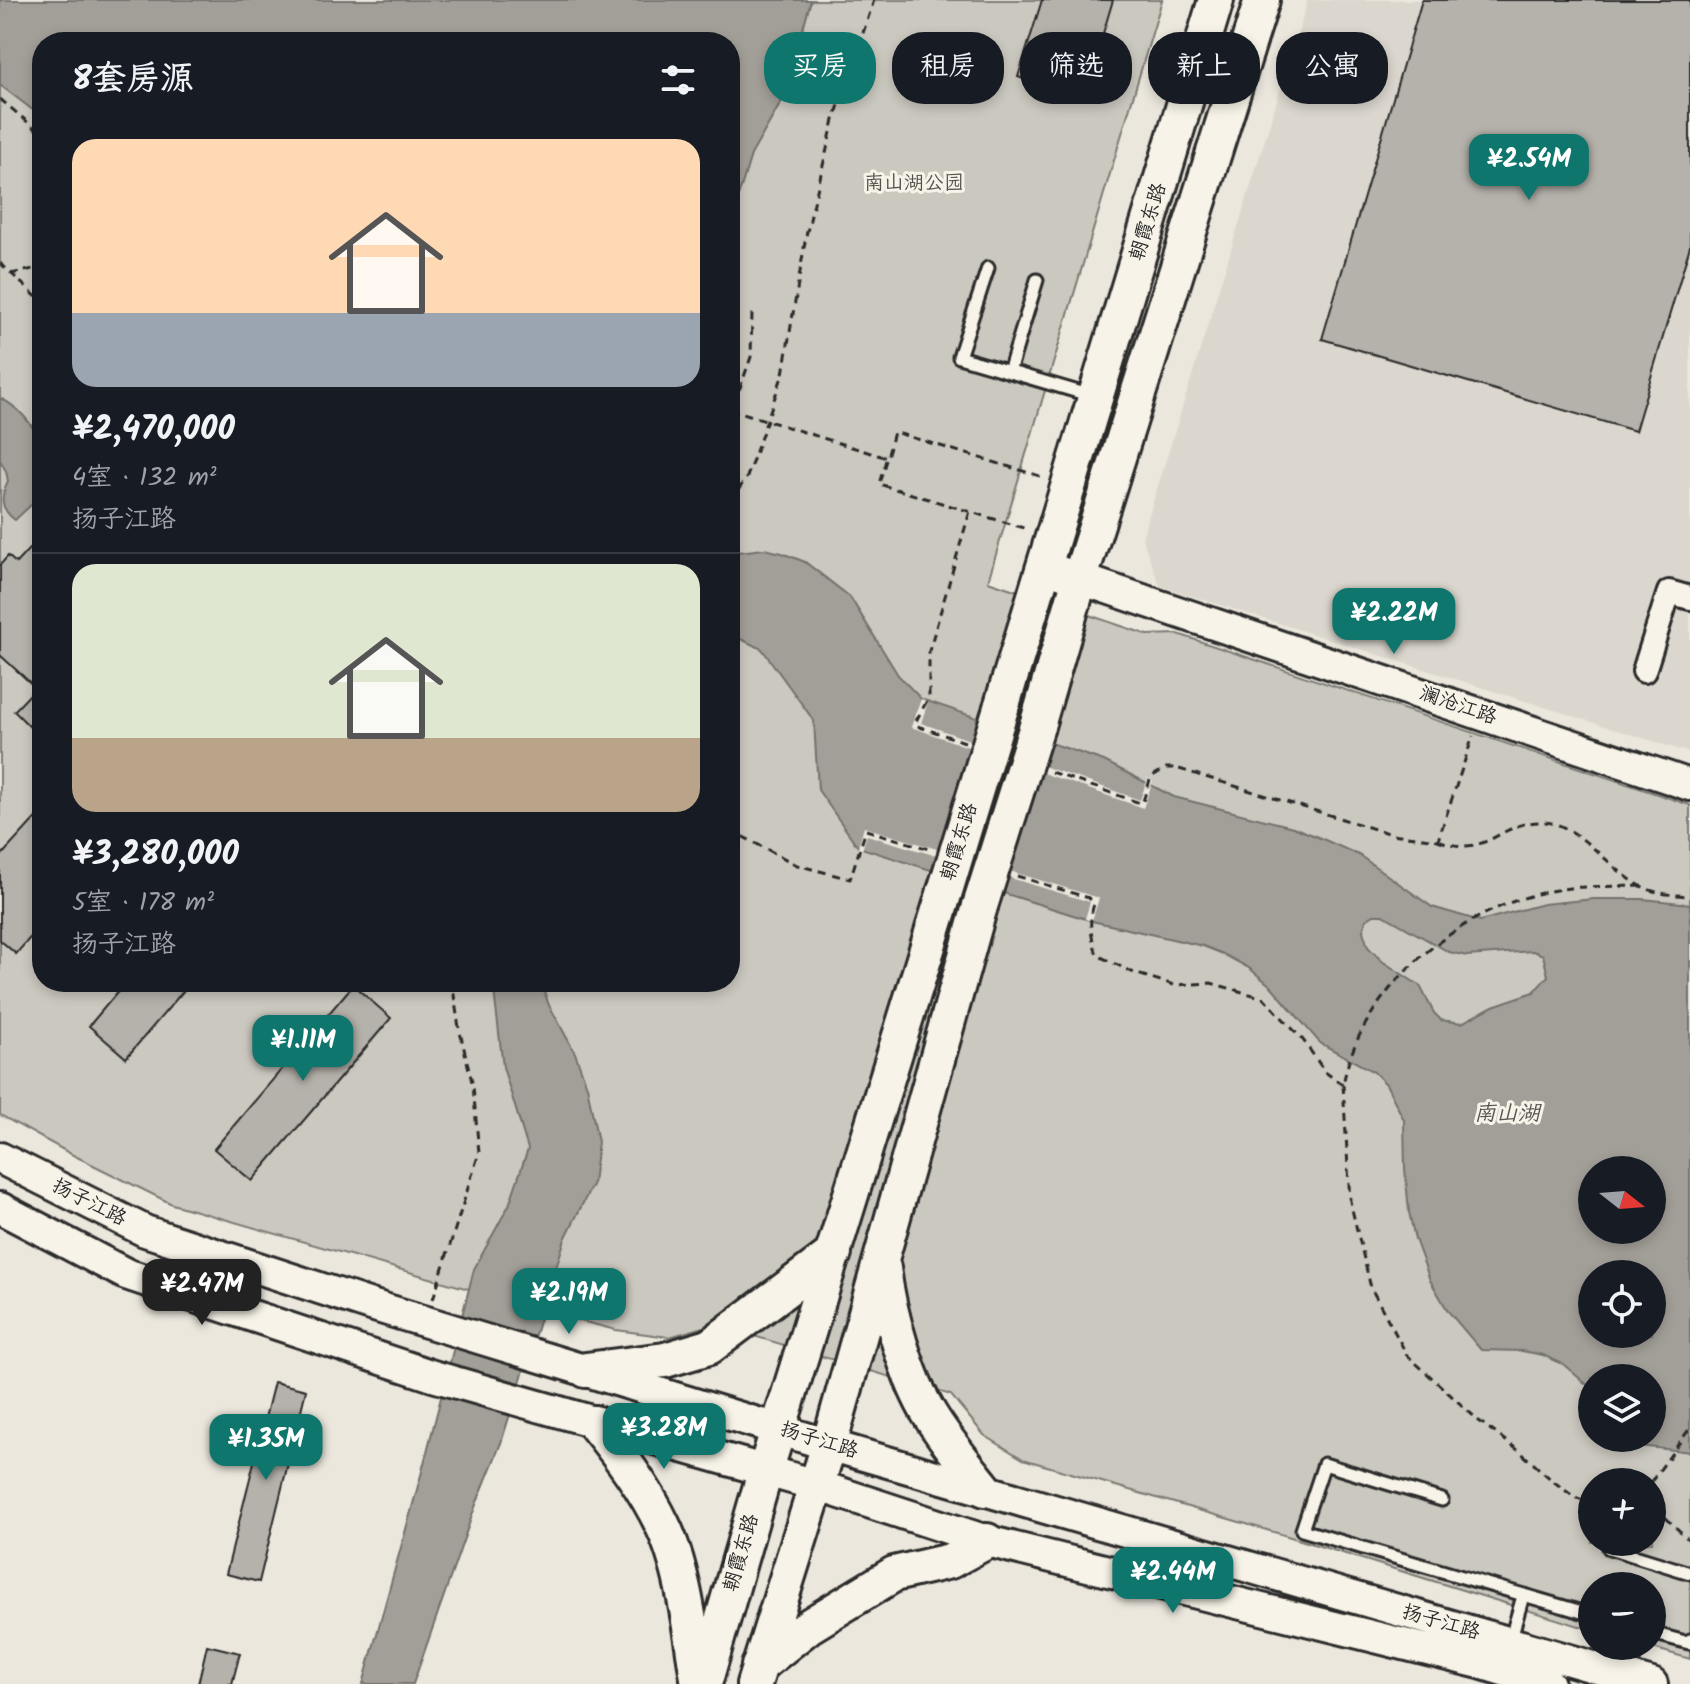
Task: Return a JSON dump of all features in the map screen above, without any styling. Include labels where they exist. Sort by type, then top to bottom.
[{"type":"main road","name":"朝霞东路","points":[[702,1684],[1216,0]]},
{"type":"main road","name":"朝霞东路","points":[[756,1675],[829,1445],[980,906],[1262,0]]},
{"type":"main road","name":"澜沧江路","points":[[1049,553],[1080,578],[1690,785]]},
{"type":"main road","name":"扬子江路","points":[[0,1158],[145,1231],[438,1325],[829,1445],[1652,1684]]},
{"type":"main road","name":"扬子江路","points":[[0,1208],[126,1274],[433,1376],[816,1485],[987,1541],[1477,1674],[1549,1684]]},
{"type":"main road","points":[[586,1370],[665,1360],[709,1347],[834,1253]]},
{"type":"main road","points":[[882,1257],[886,1290],[899,1342],[928,1412],[985,1489]]},
{"type":"main road","points":[[594,1423],[629,1467],[664,1528],[679,1579],[702,1684]]},
{"type":"main road","points":[[756,1675],[809,1626],[894,1574],[950,1561],[987,1541]]},
{"type":"street","points":[[1644,671],[1669,592],[1690,598]]},
{"type":"lane","points":[[988,268],[959,357],[1096,398]]},
{"type":"lane","points":[[1009,372],[1037,280]]},
{"type":"lane","points":[[1442,1500],[1324,1464],[1302,1530],[1578,1611]]},
{"type":"lane","points":[[1635,1556],[1690,1573]]},
{"type":"lane","points":[[1510,1643],[1523,1596]]},
{"type":"lane","points":[[1666,1637],[1689,1643],[1690,1640]]},
{"type":"path","points":[[740,487],[747,477],[783,374],[806,236],[834,120],[874,0]]},
{"type":"path","points":[[0,99],[32,126]]},
{"type":"path","points":[[0,263],[32,293]]},
{"type":"path","points":[[11,274],[32,269]]},
{"type":"path","points":[[740,387],[751,357],[752,313]]},
{"type":"path","points":[[740,412],[887,458]]},
{"type":"path","points":[[1049,553],[970,511],[879,484],[894,432],[1070,485]]},
{"type":"path","points":[[964,742],[920,727],[916,721],[929,697],[929,651],[970,511]]},
{"type":"path","points":[[1438,840],[1481,714]]},
{"type":"path","points":[[1052,773],[1140,803],[1151,777],[1166,768],[1176,768],[1391,834],[1438,840],[1458,848],[1483,843],[1514,827],[1545,822],[1572,832],[1641,886],[1666,894],[1690,896]]},
{"type":"path","points":[[740,835],[797,865],[850,879],[866,830],[930,849]]},
{"type":"path","points":[[1017,876],[1093,901],[1089,920],[1097,955],[1174,985],[1211,983],[1264,998],[1303,1040],[1325,1072],[1343,1085]]},
{"type":"path","points":[[1578,1498],[1479,1421],[1407,1355],[1371,1288],[1350,1201],[1343,1085],[1347,1063],[1372,1012],[1405,972],[1455,932],[1519,901],[1556,890],[1641,886]]},
{"type":"path","points":[[438,1325],[479,1153],[473,1086],[454,992]]},
{"type":"path","points":[[1660,1468],[1690,1428]]},
{"type":"path","points":[[1666,1518],[1690,1541]]},
{"type":"shaded area","points":[[1308,0],[1690,0],[1690,753],[1160,586],[1142,538],[1276,104],[1388,104],[1388,32],[1298,32]]},
{"type":"green space","name":"南山湖公园","points":[[0,0],[1162,0],[1152,32],[1148,32],[1148,47],[1132,100],[1132,32],[1020,32],[1020,104],[1131,104],[988,581],[1148,635],[1178,634],[1690,805],[1690,1659],[1666,1652],[1666,1572],[1578,1572],[1578,1626],[1023,1459],[984,1435],[951,1395],[714,1324],[669,1337],[616,1330],[172,1204],[0,1115]]},
{"type":"water","points":[[0,0],[811,0],[802,32],[764,32],[764,104],[780,104],[751,155],[740,191],[740,32],[32,32],[32,109],[0,85]]},
{"type":"water","points":[[0,398],[25,417],[32,427],[32,504],[15,520],[6,512],[3,502],[8,481],[0,460]]},
{"type":"water","name":"南山湖","points":[[764,549],[805,562],[850,597],[898,675],[921,699],[1104,761],[1174,797],[1293,827],[1325,840],[1359,855],[1432,907],[1480,921],[1543,904],[1594,899],[1643,899],[1690,904],[1690,1452],[1666,1449],[1666,1364],[1578,1364],[1578,1377],[1563,1364],[1543,1355],[1481,1350],[1448,1311],[1430,1280],[1415,1239],[1405,1169],[1404,1120],[1386,1084],[1374,1072],[1320,1043],[1272,987],[1249,968],[1223,954],[1203,946],[1092,921],[858,847],[818,790],[814,721],[762,649],[740,639],[740,552]],"holes":[[[1374,915],[1383,915],[1449,952],[1467,956],[1533,951],[1543,955],[1548,976],[1534,992],[1493,1006],[1462,1023],[1441,1020],[1420,986],[1382,961],[1368,947],[1363,931],[1366,920]]]},
{"type":"water","points":[[494,992],[545,992],[575,1053],[587,1086],[598,1142],[593,1183],[565,1239],[501,1443],[475,1507],[413,1684],[363,1684],[474,1269],[509,1205],[528,1149],[503,1067]]},
{"type":"pier","points":[[921,699],[928,702],[921,723],[1140,800],[1148,778],[1153,781],[1143,808],[911,727]]},
{"type":"pier","points":[[864,827],[1099,898],[1092,921],[1085,919],[1090,902],[867,835],[861,853],[857,851]]},
{"type":"building","points":[[1042,0],[1113,0],[1103,32],[1032,32]]},
{"type":"building","points":[[1422,0],[1690,0],[1690,246],[1635,431],[1322,339]]},
{"type":"building","points":[[32,546],[32,684],[0,655],[0,565],[8,556],[16,563]]},
{"type":"building","points":[[32,692],[32,729],[14,711]]},
{"type":"building","points":[[32,822],[32,936],[16,954],[0,940],[0,857]]},
{"type":"building","points":[[118,992],[182,992],[126,1058],[89,1026]]},
{"type":"building","points":[[347,992],[361,992],[391,1018],[252,1181],[214,1149]]},
{"type":"building","points":[[274,1382],[306,1390],[259,1582],[226,1574]]},
{"type":"building","points":[[207,1645],[240,1653],[232,1684],[198,1684]]}]
